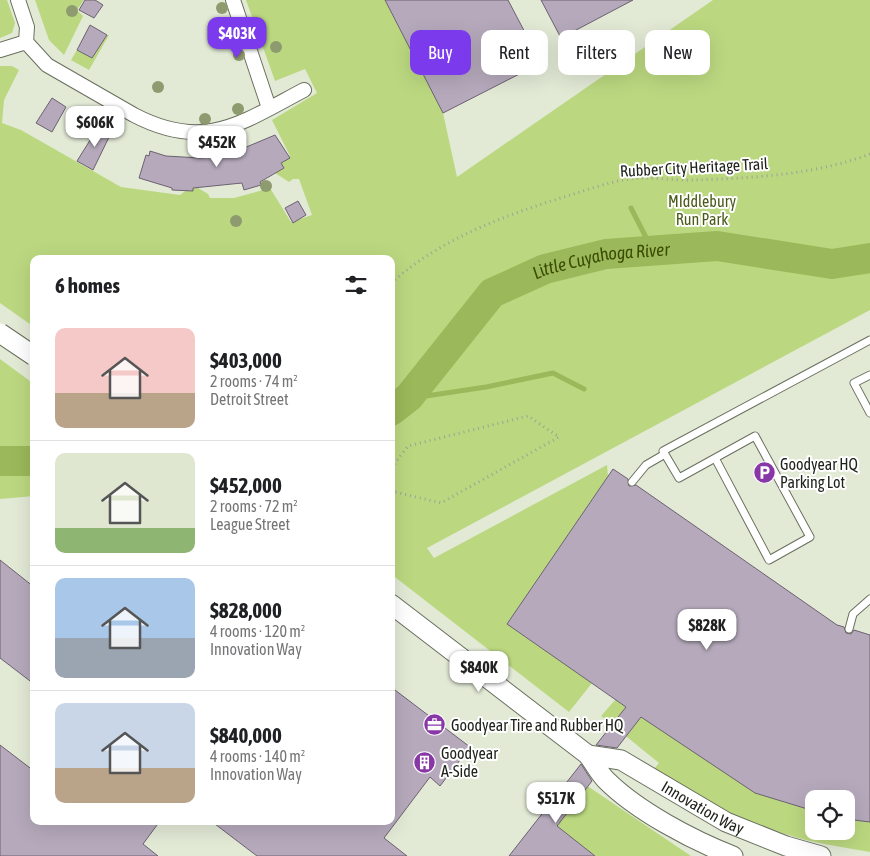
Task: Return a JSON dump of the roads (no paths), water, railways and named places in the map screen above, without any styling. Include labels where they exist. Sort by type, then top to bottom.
[{"type":"main road","points":[[0,333],[30,353]]},
{"type":"main road","name":"Innovation Way","points":[[395,607],[588,755],[606,780],[646,811],[683,833],[732,856]]},
{"type":"main road","name":"Innovation Way","points":[[588,755],[621,760],[726,822],[786,846],[821,856]]},
{"type":"street","points":[[18,0],[27,27],[26,42],[47,65],[148,123],[183,133],[230,128],[304,90]]},
{"type":"street","points":[[233,0],[270,108]]},
{"type":"street","points":[[0,50],[26,42]]},
{"type":"lane","points":[[715,458],[768,560],[810,537],[755,436],[715,458],[679,478],[663,451],[870,340]]},
{"type":"lane","points":[[870,375],[854,383],[870,412]]},
{"type":"lane","points":[[632,482],[646,465],[665,454]]},
{"type":"lane","points":[[849,628],[853,614],[870,599]]},
{"type":"waterway","points":[[631,208],[653,251]]},
{"type":"waterway","name":"Little Cuyahoga River","points":[[395,408],[409,397],[492,293],[545,269],[606,254],[717,246],[832,264],[870,258]]},
{"type":"waterway","points":[[406,399],[486,387],[553,373],[584,389]]},
{"type":"waterway","name":"Little Cuyahoga River","points":[[0,461],[30,461]]},
{"type":"place","name":"Goodyear HQ Parking Lot","points":[[764,473]]},
{"type":"place","name":"Goodyear Tire and Rubber HQ","points":[[435,725]]},
{"type":"place","name":"Goodyear A-Side","points":[[425,762]]},
{"type":"park label","name":"MIddlebury Run Park","points":[[702,210]]}]
